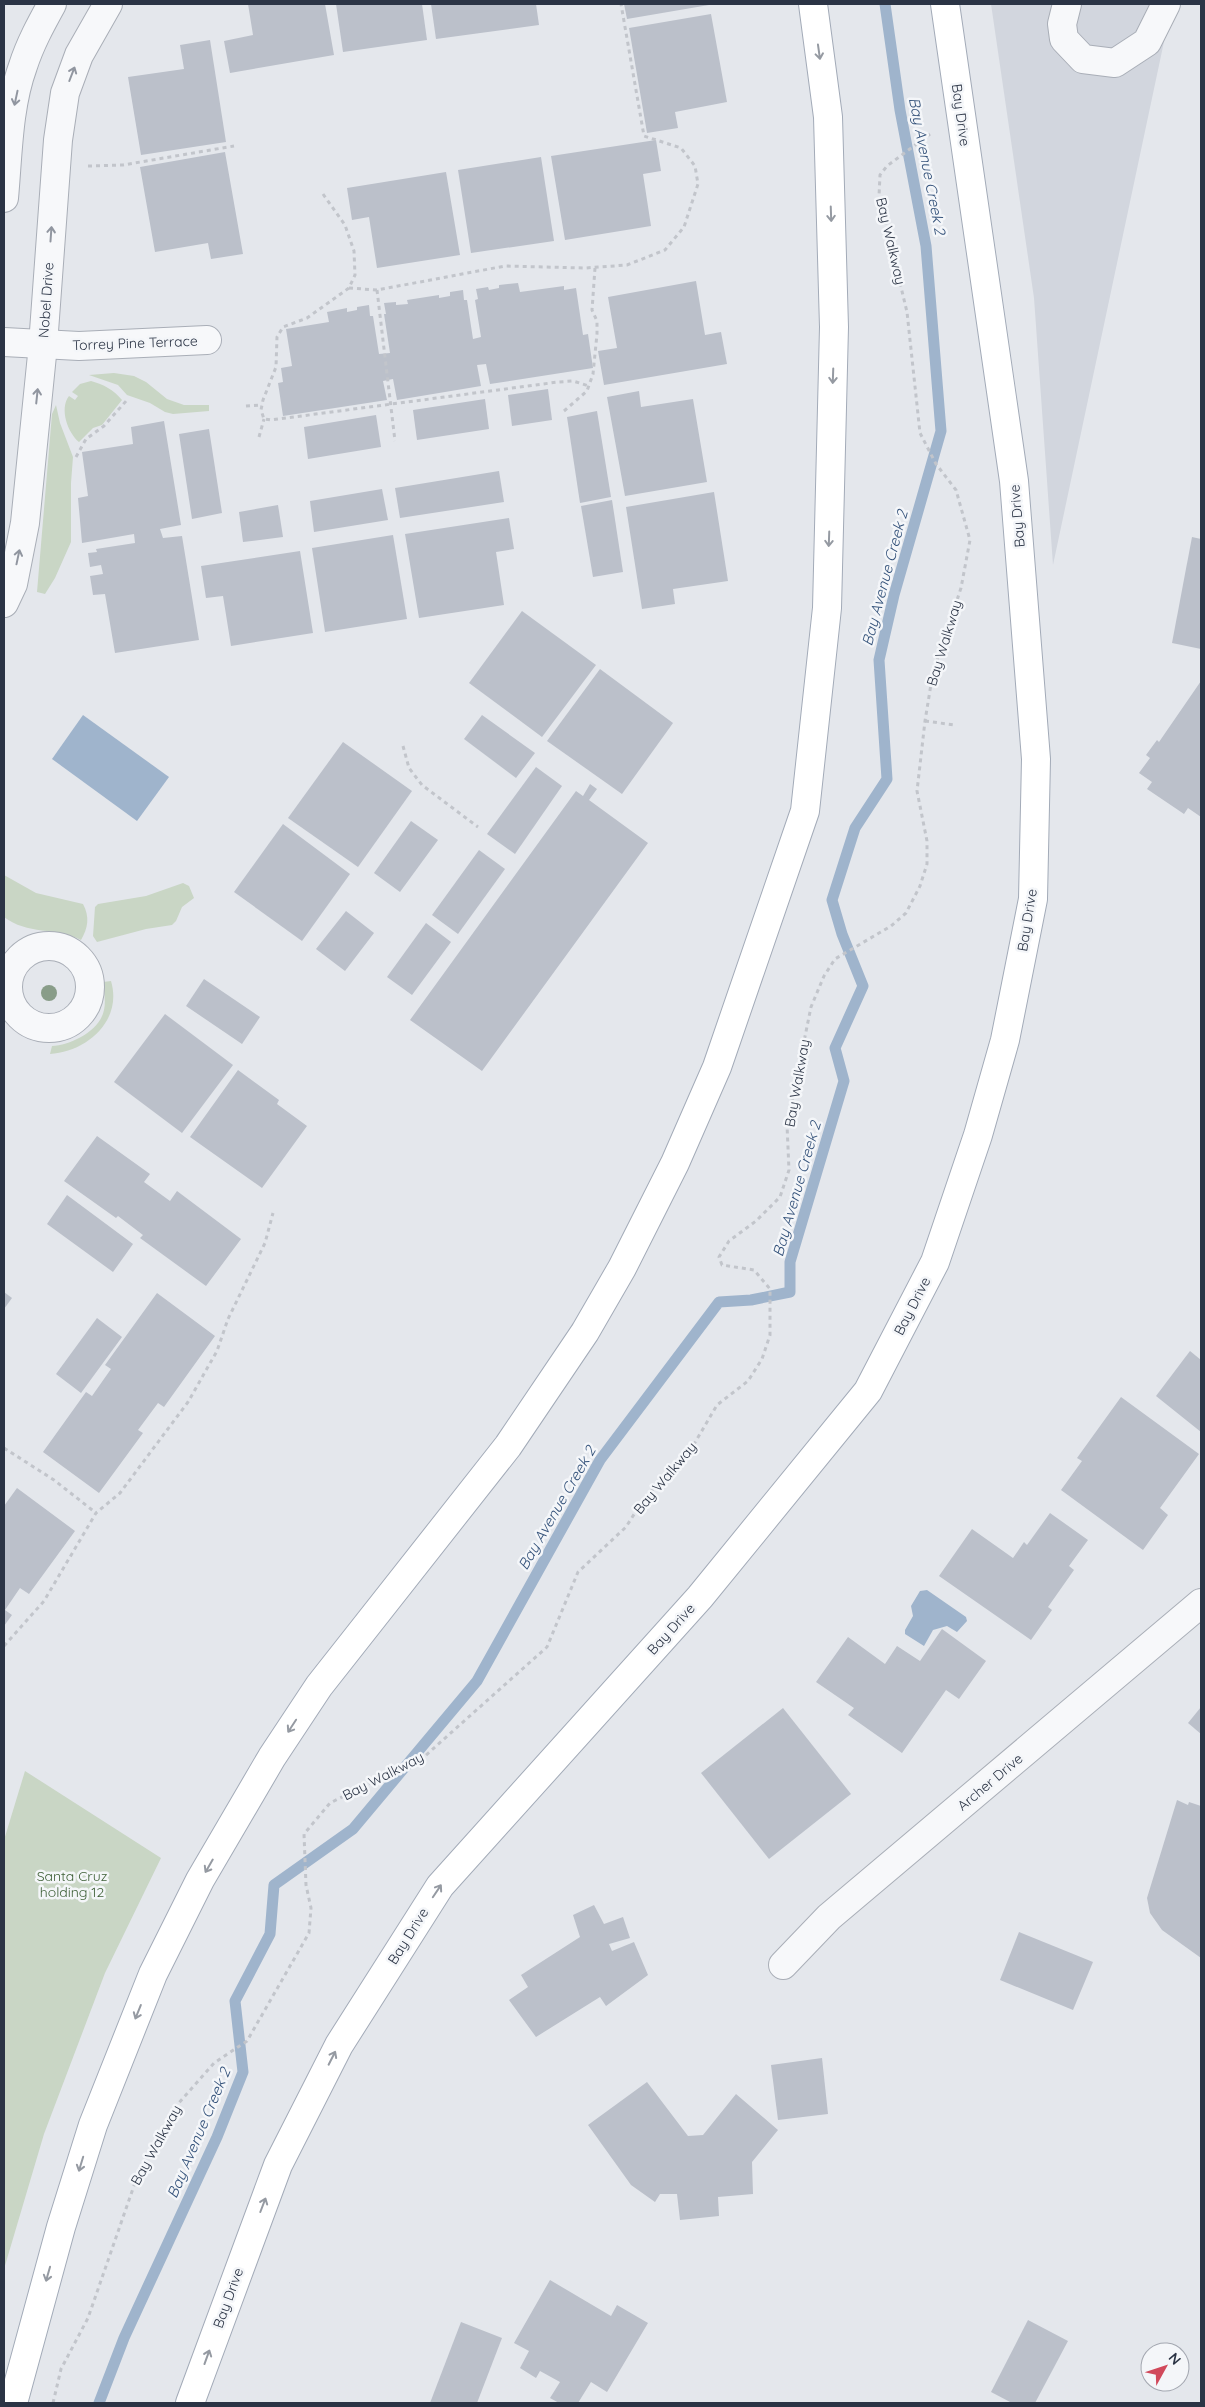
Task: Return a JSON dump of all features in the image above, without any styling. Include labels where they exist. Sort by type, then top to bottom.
[{"type":"main road","points":[[13,2403],[61,2227],[92,2125],[153,1974],[200,1880],[272,1757],[314,1694],[508,1446],[585,1332],[622,1268],[675,1163],[717,1067],[805,810],[827,608],[834,327],[828,117],[813,4]]},
{"type":"main road","name":"Bay Drive","points":[[190,2403],[278,2165],[339,2045],[440,1886],[700,1597],[868,1391],[935,1262],[978,1134],[1005,1040],[1033,899],[1036,759],[1014,481],[945,4]]},
{"type":"street","points":[[4,198],[13,111],[22,67],[52,4]]},
{"type":"street","name":"Nobel Drive","points":[[4,604],[13,584],[25,523],[43,345],[58,140],[65,92],[79,55],[108,4]]},
{"type":"street","points":[[1067,4],[1062,24],[1064,39],[1083,59],[1115,63],[1147,42],[1166,4]]},
{"type":"street","name":"Torrey Pine Terrace","points":[[4,342],[79,346],[207,340]]},
{"type":"street","name":"Archer Drive","points":[[783,1965],[829,1917],[1201,1604]]},
{"type":"path","points":[[349,288],[377,290],[505,266],[594,268],[627,265],[665,250],[684,227],[698,184],[695,166],[681,148],[644,136],[621,4]]},
{"type":"path","name":"Bay Walkway","points":[[54,2403],[61,2369],[88,2318],[137,2176],[178,2105],[214,2063],[247,2041],[262,2018],[309,1933],[311,1908],[306,1885],[304,1834],[330,1803],[425,1756],[547,1647],[578,1572],[626,1527],[645,1497],[690,1451],[717,1405],[748,1381],[762,1359],[770,1334],[770,1289],[754,1270],[722,1265],[719,1257],[730,1241],[756,1221],[780,1197],[789,1170],[788,1125],[812,1007],[824,976],[835,959],[891,926],[906,913],[920,886],[927,864],[927,841],[917,791],[925,721],[933,672],[961,588],[970,540],[956,490],[927,447],[920,432],[907,312],[879,196],[880,175],[916,145]]},
{"type":"path","points":[[85,166],[123,165],[234,146]]},
{"type":"path","points":[[259,437],[264,419],[262,405],[276,367],[277,337],[283,327],[307,318],[349,288],[355,275],[354,251],[346,225],[323,194]]},
{"type":"path","points":[[564,411],[587,391],[594,374],[597,321],[592,310],[594,268]]},
{"type":"path","points":[[377,290],[395,441]]},
{"type":"path","points":[[264,419],[271,420],[391,405],[558,382],[573,381],[589,386]]},
{"type":"path","points":[[76,457],[86,439],[104,426],[127,400]]},
{"type":"path","points":[[246,406],[262,405]]},
{"type":"path","points":[[925,721],[955,725]]},
{"type":"path","points":[[403,746],[409,768],[422,785],[442,802],[478,826]]},
{"type":"path","points":[[4,1646],[44,1601],[96,1513],[120,1493],[188,1402],[217,1351],[228,1318],[265,1243],[273,1213]]},
{"type":"path","points":[[4,1448],[54,1480],[96,1513]]},
{"type":"shaded area","points":[[991,4],[1172,4],[1053,565],[1034,298]]},
{"type":"green space","points":[[114,373],[134,376],[146,382],[167,399],[184,405],[209,405],[209,411],[173,414],[165,412],[150,403],[127,395],[118,385],[89,375]]},
{"type":"green space","points":[[91,381],[108,388],[122,400],[102,425],[93,428],[79,442],[68,427],[65,414],[66,401],[69,396],[75,400],[78,396],[72,392],[80,384]]},
{"type":"green space","points":[[56,405],[60,423],[73,457],[71,542],[55,578],[45,594],[37,592],[52,414]]},
{"type":"green space","points":[[4,875],[36,893],[83,904],[87,913],[87,922],[81,940],[62,933],[32,929],[13,923],[4,917]]},
{"type":"green space","points":[[183,883],[189,886],[194,898],[182,907],[176,921],[172,925],[146,929],[97,942],[93,936],[95,907],[98,904],[146,896]]},
{"type":"green space","points":[[111,981],[112,1009],[99,1032],[88,1041],[76,1047],[50,1054],[52,1046],[76,1040],[84,1036],[97,1024],[105,1007],[103,982]]},
{"type":"green space","name":"Santa Cruz holding 12","points":[[25,1771],[161,1858],[105,1973],[44,2134],[4,2269],[4,1840]]},
{"type":"water","points":[[83,715],[169,777],[137,821],[52,759]]},
{"type":"water","points":[[927,1590],[966,1617],[967,1621],[957,1632],[947,1626],[933,1630],[924,1646],[905,1634],[905,1630],[913,1616],[911,1606],[920,1591]]},
{"type":"building","points":[[248,4],[325,4],[334,55],[230,73],[224,41],[253,35]]},
{"type":"building","points":[[336,4],[422,4],[427,40],[343,52]]},
{"type":"building","points":[[431,4],[536,4],[539,25],[436,39]]},
{"type":"building","points":[[624,4],[708,4],[709,5],[627,19]]},
{"type":"building","points":[[711,14],[727,102],[675,112],[678,128],[647,133],[629,28]]},
{"type":"building","points":[[210,40],[226,142],[141,155],[128,77],[184,69],[180,45]]},
{"type":"building","points":[[656,140],[661,171],[643,174],[651,226],[565,240],[551,156]]},
{"type":"building","points":[[225,152],[243,254],[211,259],[208,243],[155,252],[140,167]]},
{"type":"building","points":[[541,157],[554,241],[471,253],[458,170]]},
{"type":"building","points":[[446,172],[460,255],[377,268],[369,217],[352,220],[347,188]]},
{"type":"building","points":[[696,281],[705,335],[721,332],[727,364],[604,385],[598,351],[617,348],[608,297]]},
{"type":"building","points":[[518,283],[520,292],[564,286],[564,290],[576,288],[583,335],[588,334],[593,368],[490,384],[486,364],[477,365],[481,386],[397,400],[393,379],[383,381],[387,400],[283,416],[278,383],[283,382],[281,368],[292,366],[286,329],[329,322],[327,312],[347,308],[347,312],[357,310],[357,307],[369,305],[370,316],[373,316],[379,354],[390,353],[384,303],[408,304],[407,300],[439,295],[439,298],[450,296],[450,292],[463,290],[464,300],[467,300],[473,339],[481,337],[475,300],[478,299],[476,289],[488,287],[489,290],[499,288],[499,285]]},
{"type":"building","points":[[548,389],[552,420],[512,426],[508,395]]},
{"type":"building","points":[[639,391],[641,407],[693,399],[707,482],[625,496],[607,397]]},
{"type":"building","points":[[485,399],[489,429],[417,440],[413,410]]},
{"type":"building","points":[[597,411],[611,497],[580,503],[567,417]]},
{"type":"building","points":[[376,415],[381,447],[308,459],[304,427]]},
{"type":"building","points":[[164,421],[181,525],[160,529],[163,538],[182,536],[199,640],[115,653],[105,594],[93,595],[90,576],[103,574],[101,565],[90,567],[88,553],[97,552],[96,549],[135,543],[134,534],[82,543],[78,498],[88,496],[82,452],[133,444],[131,427]]},
{"type":"building","points":[[209,429],[222,513],[192,519],[179,434]]},
{"type":"building","points":[[499,471],[504,502],[400,518],[395,488]]},
{"type":"building","points":[[382,489],[388,520],[314,532],[310,501]]},
{"type":"building","points":[[714,492],[728,581],[673,589],[675,604],[642,609],[626,507]]},
{"type":"building","points":[[612,500],[623,572],[593,577],[581,506]]},
{"type":"building","points":[[278,505],[283,537],[243,542],[239,512]]},
{"type":"building","points":[[509,518],[514,549],[496,552],[504,605],[419,618],[405,534]]},
{"type":"building","points":[[393,535],[407,619],[325,632],[312,548]]},
{"type":"building","points":[[1192,537],[1201,539],[1201,649],[1172,643]]},
{"type":"building","points":[[300,551],[313,633],[231,646],[223,596],[206,598],[201,566]]},
{"type":"building","points":[[522,611],[596,665],[542,737],[469,683]]},
{"type":"building","points":[[600,669],[673,723],[622,794],[547,741]]},
{"type":"building","points":[[1201,681],[1201,817],[1188,808],[1184,814],[1147,789],[1152,782],[1139,773],[1150,758],[1146,755],[1157,740],[1159,742]]},
{"type":"building","points":[[482,715],[535,753],[516,778],[464,739]]},
{"type":"building","points":[[343,742],[412,791],[358,867],[288,818]]},
{"type":"building","points":[[536,767],[562,786],[515,854],[487,834]]},
{"type":"building","points":[[590,784],[597,789],[589,800],[648,843],[482,1071],[410,1020],[576,791],[583,796]]},
{"type":"building","points":[[411,821],[438,840],[400,892],[374,873]]},
{"type":"building","points":[[283,824],[350,874],[302,941],[234,892]]},
{"type":"building","points":[[479,850],[505,869],[458,934],[432,915]]},
{"type":"building","points":[[346,911],[374,933],[345,971],[316,949]]},
{"type":"building","points":[[426,923],[451,942],[412,995],[387,977]]},
{"type":"building","points":[[204,979],[260,1017],[242,1044],[186,1006]]},
{"type":"building","points":[[165,1014],[233,1065],[182,1133],[114,1082]]},
{"type":"building","points":[[238,1070],[279,1100],[277,1104],[307,1126],[262,1188],[190,1137]]},
{"type":"building","points":[[97,1136],[150,1174],[144,1182],[170,1201],[177,1191],[241,1239],[206,1286],[140,1238],[143,1235],[118,1216],[116,1218],[64,1181]]},
{"type":"building","points":[[67,1195],[133,1244],[113,1272],[47,1224]]},
{"type":"building","points":[[4,1292],[12,1298],[4,1309]]},
{"type":"building","points":[[157,1293],[215,1336],[164,1407],[158,1403],[138,1430],[143,1433],[99,1493],[43,1452],[86,1392],[92,1396],[111,1369],[105,1365]]},
{"type":"building","points":[[97,1318],[122,1337],[81,1393],[56,1374]]},
{"type":"building","points":[[1190,1351],[1201,1360],[1201,1432],[1156,1396]]},
{"type":"building","points":[[1121,1397],[1199,1454],[1160,1508],[1168,1515],[1143,1550],[1061,1490],[1082,1461],[1077,1458]]},
{"type":"building","points":[[17,1488],[75,1531],[29,1594],[20,1588],[5,1610],[12,1615],[4,1626],[4,1506]]},
{"type":"building","points":[[1050,1513],[1088,1540],[1069,1566],[1074,1570],[1048,1607],[1052,1610],[1031,1640],[939,1576],[972,1529],[1013,1558],[1024,1542],[1027,1545]]},
{"type":"building","points":[[942,1629],[986,1661],[959,1699],[946,1690],[902,1753],[848,1715],[854,1708],[816,1682],[848,1637],[885,1664],[897,1646],[920,1661]]},
{"type":"building","points":[[1201,1707],[1201,1734],[1188,1723]]},
{"type":"building","points":[[783,1708],[851,1794],[769,1859],[701,1773]]},
{"type":"building","points":[[1177,1800],[1188,1805],[1189,1802],[1201,1806],[1201,1958],[1162,1930],[1150,1913],[1147,1898]]},
{"type":"building","points":[[594,1905],[604,1924],[623,1917],[630,1938],[609,1944],[612,1951],[634,1942],[648,1975],[606,2006],[600,1997],[536,2037],[509,2000],[528,1987],[521,1975],[580,1937],[573,1915]]},
{"type":"building","points":[[1019,1932],[1093,1962],[1073,2010],[1000,1980]]},
{"type":"building","points":[[822,2058],[828,2114],[778,2120],[771,2065]]},
{"type":"building","points":[[647,2082],[688,2136],[703,2135],[736,2094],[778,2130],[752,2162],[753,2194],[718,2197],[719,2216],[680,2220],[677,2194],[660,2194],[655,2202],[631,2185],[588,2125]]},
{"type":"building","points":[[550,2280],[611,2316],[617,2305],[648,2323],[607,2392],[591,2382],[578,2403],[559,2403],[550,2398],[560,2382],[540,2371],[536,2378],[520,2368],[529,2351],[514,2343]]},
{"type":"building","points":[[1028,2320],[1068,2341],[1035,2403],[1012,2403],[991,2392]]},
{"type":"building","points":[[461,2322],[502,2338],[477,2403],[430,2403]]},
{"type":"waterway","name":"Bay Avenue Creek 2","points":[[99,2403],[124,2338],[217,2137],[243,2072],[235,2001],[270,1934],[274,1885],[353,1829],[477,1681],[600,1460],[719,1302],[751,1300],[790,1292],[790,1262],[844,1081],[835,1048],[863,986],[842,934],[832,900],[855,828],[887,779],[879,660],[894,595],[941,431],[926,246],[900,110],[885,4]]}]
